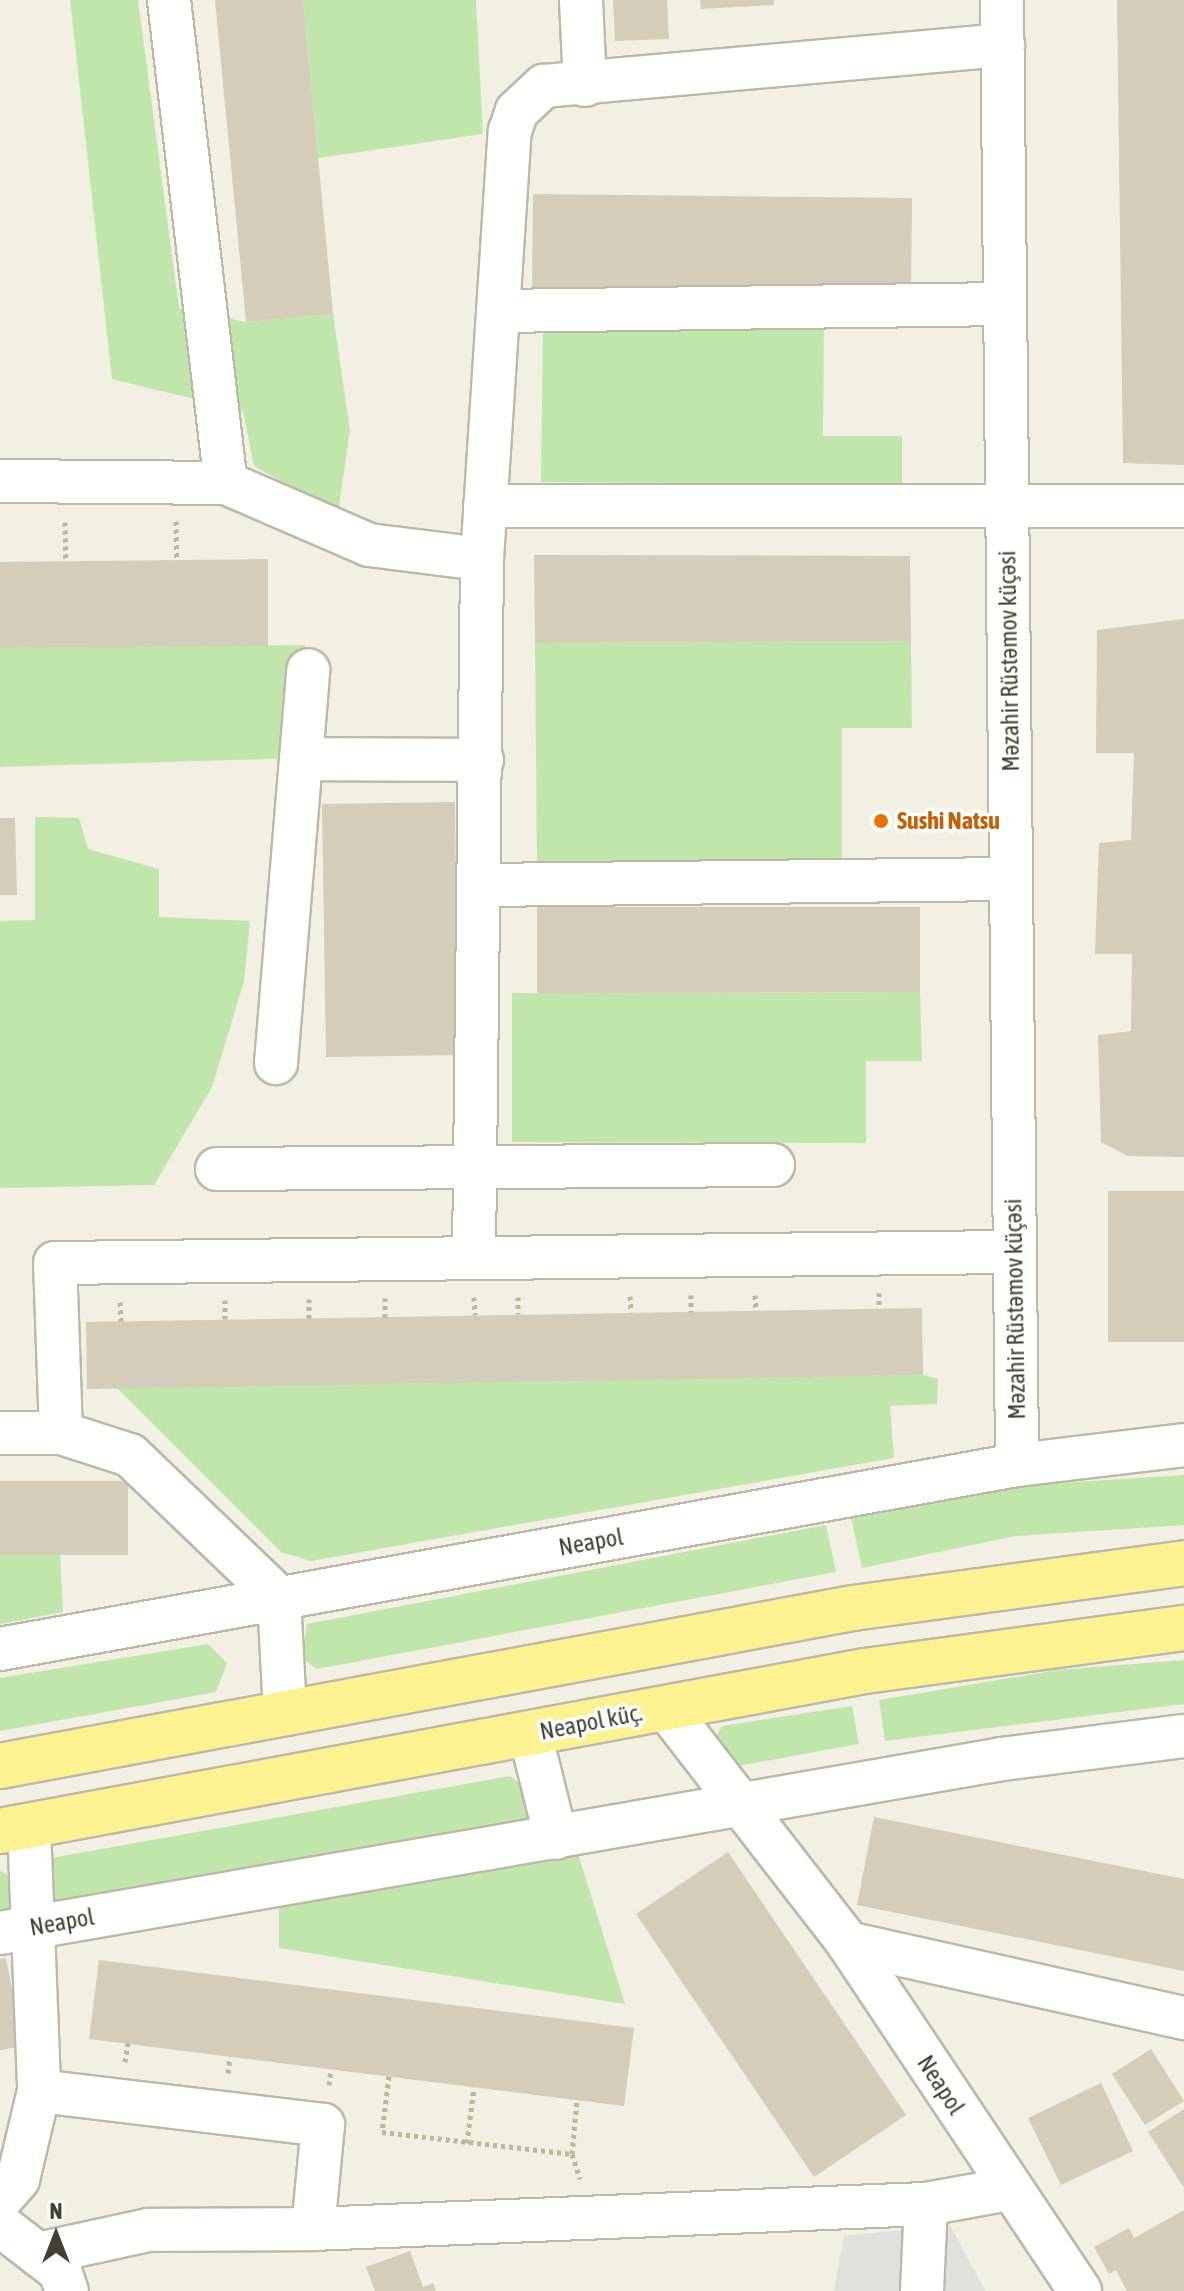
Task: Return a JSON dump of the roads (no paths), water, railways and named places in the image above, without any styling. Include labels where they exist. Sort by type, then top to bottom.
[{"type":"main road","points":[[0,1766],[853,1608],[1184,1563]]},
{"type":"main road","name":"Neapol küç.","points":[[14,1828],[666,1708],[1029,1645],[1184,1628]]},
{"type":"street","points":[[169,0],[226,483]]},
{"type":"street","points":[[581,0],[585,85]]},
{"type":"street","name":"Məzahir Rüstəmov küçəsi","points":[[1002,0],[1017,1465]]},
{"type":"street","points":[[474,1256],[481,885],[482,559],[498,311],[517,111],[544,86],[585,85],[1003,45]]},
{"type":"street","points":[[498,311],[1005,304]]},
{"type":"street","points":[[0,481],[226,483],[369,545],[482,559]]},
{"type":"street","points":[[485,506],[1184,506]]},
{"type":"street","points":[[276,1063],[308,670]]},
{"type":"street","points":[[301,759],[482,760]]},
{"type":"street","points":[[481,885],[1011,879]]},
{"type":"street","points":[[217,1169],[476,1162],[773,1165]]},
{"type":"street","points":[[61,1433],[55,1263],[1015,1252]]},
{"type":"street","points":[[0,1433],[61,1433],[130,1455],[279,1598],[285,1714]]},
{"type":"street","name":"Neapol","points":[[0,1649],[1017,1465],[1184,1445]]},
{"type":"street","name":"Neapol","points":[[666,1708],[848,1943],[1009,2189],[1080,2291]]},
{"type":"street","points":[[530,1733],[556,1838]]},
{"type":"street","name":"Neapol","points":[[15,1931],[1002,1759],[1184,1736]]},
{"type":"street","points":[[0,2200],[18,2179],[39,2091],[15,1931],[14,1828]]},
{"type":"street","points":[[848,1943],[1184,2018]]},
{"type":"street","points":[[39,2091],[323,2125],[313,2229]]},
{"type":"street","points":[[38,2254],[148,2230],[313,2229],[926,2204],[1009,2189]]},
{"type":"street","points":[[922,2291],[926,2204]]},
{"type":"street","points":[[0,2225],[60,2271],[67,2291]]},
{"type":"place","name":"Sushi Natsu","points":[[881,821]]}]
